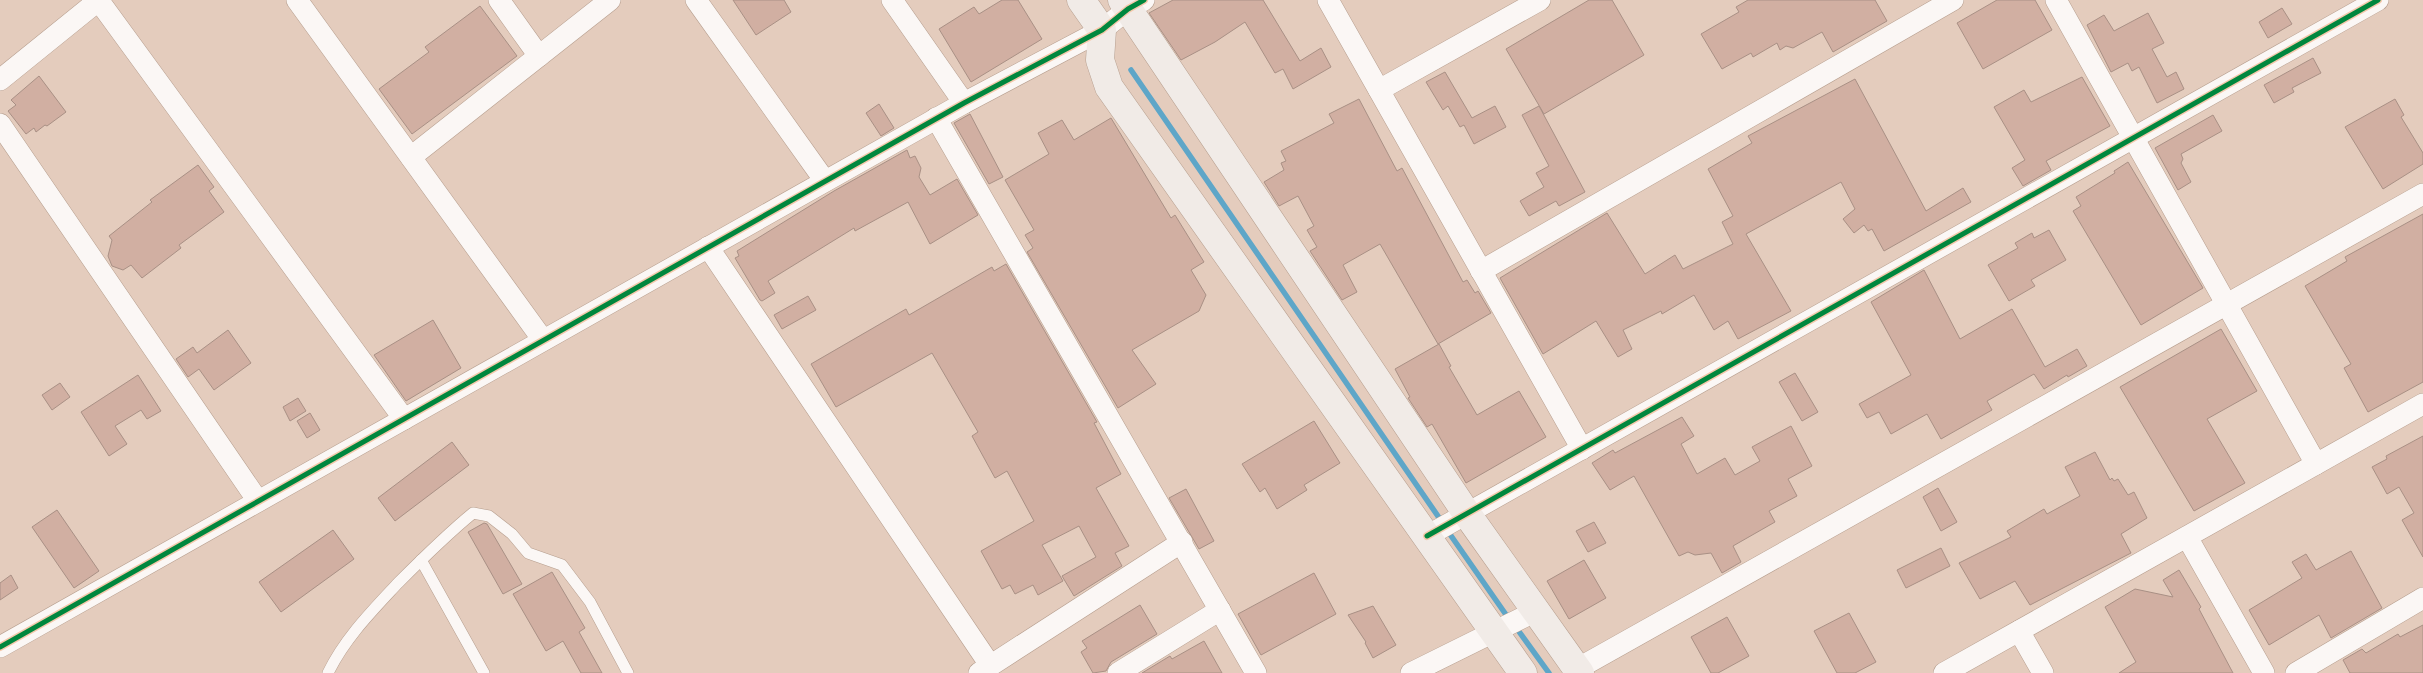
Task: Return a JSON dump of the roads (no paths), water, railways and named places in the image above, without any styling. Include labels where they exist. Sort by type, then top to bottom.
[{"type":"street","points":[[0,80],[99,0],[404,419]]},
{"type":"street","points":[[297,0],[544,340]]},
{"type":"street","points":[[499,0],[539,56]]},
{"type":"street","points":[[411,157],[610,0]]},
{"type":"street","points":[[696,0],[825,181]]},
{"type":"street","points":[[892,0],[964,103]]},
{"type":"street","points":[[1081,0],[1102,30],[1100,60],[1108,87],[1523,673]]},
{"type":"street","points":[[1328,0],[1582,449]]},
{"type":"street","points":[[1379,90],[1540,0]]},
{"type":"street","points":[[1481,271],[1953,0]]},
{"type":"street","points":[[2056,0],[2316,464]]},
{"type":"street","points":[[1427,536],[2378,0]]},
{"type":"street","points":[[0,648],[936,118],[1102,30],[1131,3],[1467,514],[1579,671],[2423,194]]},
{"type":"street","points":[[936,118],[1256,673]]},
{"type":"street","points":[[0,124],[258,502]]},
{"type":"street","points":[[708,247],[984,669],[1182,542]]},
{"type":"street","points":[[1944,673],[2423,404]]},
{"type":"street","points":[[2186,537],[2264,673]]},
{"type":"street","points":[[2296,673],[2423,598]]},
{"type":"street","points":[[1118,673],[1220,610]]},
{"type":"street","points":[[1411,673],[1536,610]]},
{"type":"street","points":[[2019,631],[2043,673]]},
{"type":"lane","points":[[328,673],[335,658],[361,622],[444,536],[473,513],[489,516],[512,534],[528,553],[562,565],[590,602],[628,673]]},
{"type":"lane","points":[[421,560],[484,673]]},
{"type":"waterway","points":[[1131,70],[1442,522]]},
{"type":"waterway","points":[[1447,530],[1509,619]]},
{"type":"waterway","points":[[1515,626],[1549,673]]}]
